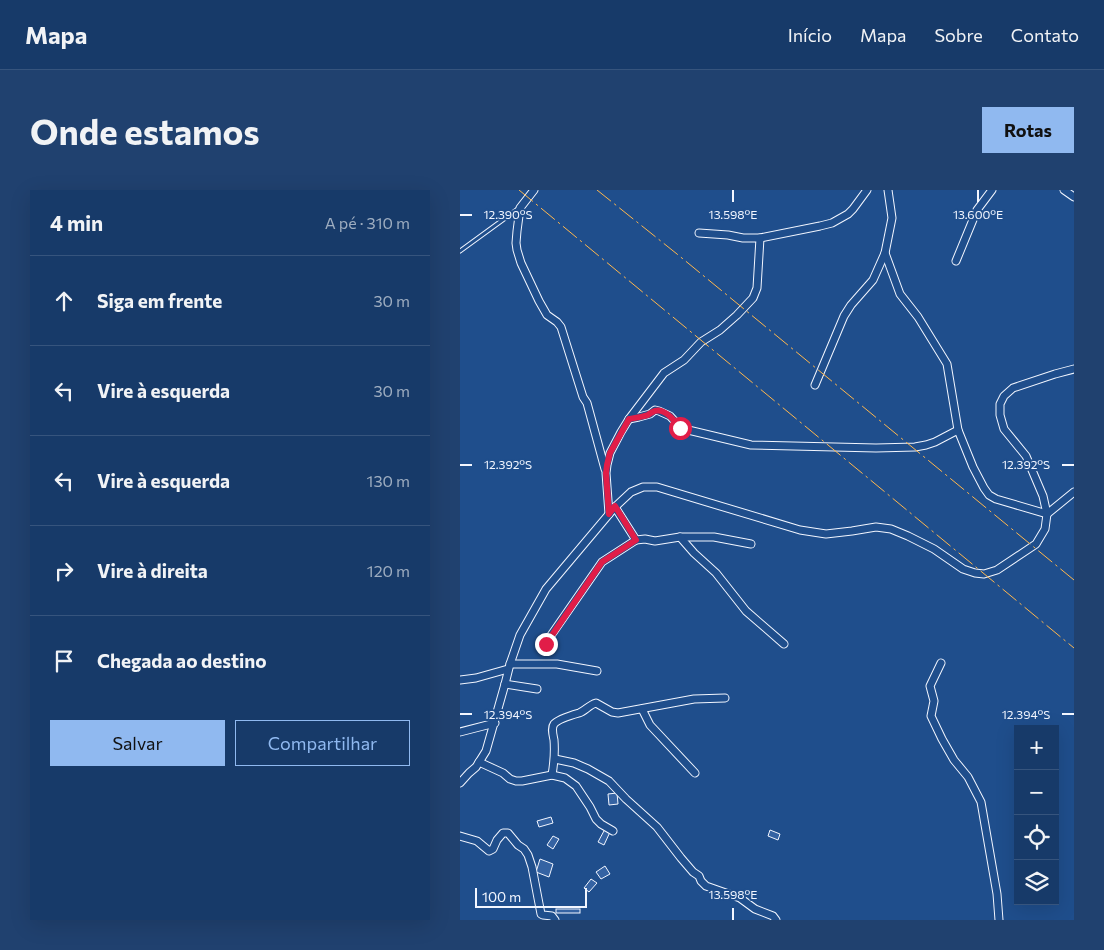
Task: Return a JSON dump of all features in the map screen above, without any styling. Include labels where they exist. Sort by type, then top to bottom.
[{"type":"street","points":[[534,190],[520,208],[516,243],[521,263],[547,314],[561,327],[583,397],[587,403],[606,473],[609,514]]},
{"type":"street","points":[[699,233],[760,238],[832,223],[848,214],[867,190]]},
{"type":"street","points":[[815,385],[844,316],[873,280],[885,253],[892,218],[888,190]]},
{"type":"street","points":[[956,261],[978,210],[992,190]]},
{"type":"street","points":[[1064,190],[1074,197]]},
{"type":"street","points":[[606,473],[610,453],[629,419],[664,373],[684,360],[701,342],[720,330],[753,298],[757,288],[760,238]]},
{"type":"street","points":[[885,253],[900,294],[918,317],[947,364],[958,430],[984,488],[996,499],[1047,514]]},
{"type":"street","points":[[460,783],[476,767],[486,751],[506,684],[509,666],[520,636],[546,589],[615,506],[631,492],[643,487],[657,487],[800,530],[826,534],[876,527],[891,529],[934,549],[963,569],[984,574],[997,570],[1036,544],[1045,529],[1047,514],[1043,496],[1026,456],[1004,429],[1000,415],[1000,404],[1004,396],[1013,388],[1074,369]]},
{"type":"street","points":[[629,419],[650,414],[655,410],[670,416],[680,428],[751,444],[876,448],[915,447],[935,442],[958,430]]},
{"type":"street","points":[[1047,514],[1074,492]]},
{"type":"street","points":[[615,506],[636,540]]},
{"type":"street","points":[[680,537],[694,554],[716,573],[746,611],[784,644]]},
{"type":"street","points":[[546,644],[602,562],[636,540],[655,541],[680,537],[714,538],[751,544]]},
{"type":"street","points":[[941,663],[930,686],[934,701],[931,716],[954,760],[968,777],[981,802],[997,894],[999,920]]},
{"type":"street","points":[[460,680],[476,678],[509,666],[557,664],[597,671]]},
{"type":"street","points":[[506,684],[537,689]]},
{"type":"street","points":[[552,775],[555,759],[554,723],[591,705],[596,704],[618,713],[694,699],[725,698]]},
{"type":"street","points":[[642,709],[650,725],[695,773]]},
{"type":"street","points":[[460,732],[495,723]]},
{"type":"street","points":[[555,759],[574,763],[609,781],[657,827],[686,865],[699,876],[700,881],[706,886],[740,898],[756,909],[773,916],[776,920]]},
{"type":"street","points":[[479,762],[516,781],[552,775],[565,778],[576,786],[596,819],[613,831]]},
{"type":"street","points":[[460,836],[477,841],[489,851],[493,849],[497,840],[503,834],[508,834],[528,855],[541,914],[552,916],[555,920]]},
{"type":"lane","points":[[460,252],[520,208]]},
{"type":"building","points":[[617,793],[618,804],[609,805],[608,794]]},
{"type":"building","points":[[551,817],[553,823],[539,827],[537,821]]},
{"type":"building","points":[[605,829],[610,832],[604,845],[598,842]]},
{"type":"building","points":[[770,830],[780,834],[778,840],[768,836]]},
{"type":"building","points":[[553,836],[559,839],[553,849],[547,845]]},
{"type":"building","points":[[540,859],[553,864],[549,877],[536,872]]},
{"type":"building","points":[[605,866],[610,874],[601,879],[596,872]]},
{"type":"building","points":[[591,879],[597,883],[589,892],[584,888]]},
{"type":"building","points":[[556,909],[580,909],[580,913],[556,913]]},
{"type":"power","points":[[519,190],[1074,648]]},
{"type":"power","points":[[597,190],[1074,580]]},
{"type":"route","points":[[546,644],[602,562],[636,540],[615,506],[609,514],[606,473],[610,453],[629,419],[650,414],[655,410],[670,416],[680,428]]}]
